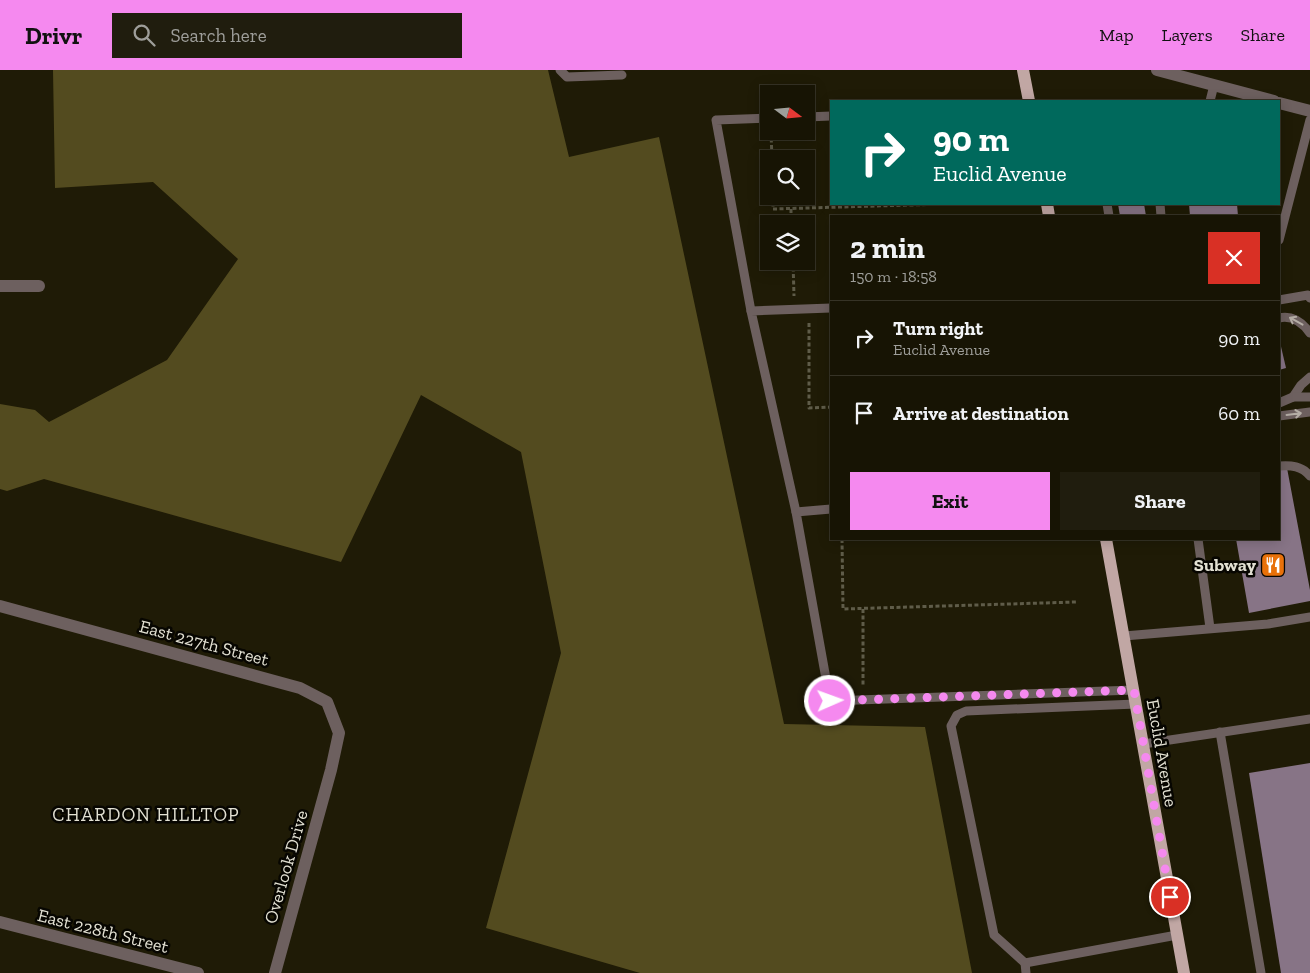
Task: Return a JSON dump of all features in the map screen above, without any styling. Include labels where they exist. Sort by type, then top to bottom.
[{"type":"main road","points":[[1023,70],[1029,100]]},
{"type":"main road","name":"Euclid Avenue","points":[[1106,540],[1184,973]]},
{"type":"street","points":[[1161,70],[1270,100]]},
{"type":"street","points":[[1280,103],[1310,111]]},
{"type":"street","points":[[0,286],[39,286]]},
{"type":"street","name":"East 227th Street","points":[[0,606],[300,688],[327,702],[339,733],[331,770]]},
{"type":"street","name":"Overlook Drive","points":[[275,973],[331,770]]},
{"type":"street","name":"East 228th Street","points":[[0,922],[198,973]]},
{"type":"lane","points":[[560,70],[567,77],[622,75]]},
{"type":"lane","points":[[1210,100],[1214,85]]},
{"type":"lane","points":[[815,117],[830,116]]},
{"type":"lane","points":[[760,118],[716,120],[752,311],[796,512],[830,701],[1134,690]]},
{"type":"lane","points":[[1280,236],[1310,120]]},
{"type":"lane","points":[[1280,300],[1308,295],[1310,298]]},
{"type":"lane","points":[[752,311],[830,308]]},
{"type":"lane","points":[[1280,318],[1288,316],[1303,324],[1310,333]]},
{"type":"lane","points":[[1293,397],[1301,385],[1310,377]]},
{"type":"lane","points":[[1280,403],[1293,397],[1310,397]]},
{"type":"lane","points":[[1280,416],[1310,412]]},
{"type":"lane","points":[[1280,466],[1289,465],[1305,470],[1310,476]]},
{"type":"lane","points":[[796,512],[830,509]]},
{"type":"lane","points":[[1198,540],[1210,628]]},
{"type":"lane","points":[[1124,636],[1268,624],[1310,617]]},
{"type":"lane","points":[[1026,973],[1025,963],[994,935],[951,726],[957,715],[966,711],[1136,704]]},
{"type":"lane","points":[[1143,744],[1310,718]]},
{"type":"lane","points":[[1220,732],[1261,973]]},
{"type":"lane","points":[[1025,963],[1177,935]]},
{"type":"path","points":[[773,205],[773,209],[914,205]]},
{"type":"path","points":[[791,209],[791,215]]},
{"type":"path","points":[[792,270],[794,309]]},
{"type":"path","points":[[809,309],[810,408],[830,408]]},
{"type":"path","points":[[842,540],[843,609],[1076,602]]},
{"type":"path","points":[[863,609],[863,699]]},
{"type":"shaded area","points":[[53,70],[548,70],[569,157],[659,137],[784,724],[925,727],[972,973],[640,973],[486,928],[561,653],[521,452],[421,395],[341,562],[44,479],[7,491],[0,489],[0,404],[35,410],[49,422],[167,360],[238,259],[153,182],[55,188]]},
{"type":"building","points":[[1118,205],[1144,205],[1146,215],[1120,215]]},
{"type":"building","points":[[1189,205],[1237,205],[1238,215],[1190,215]]},
{"type":"building","points":[[1280,342],[1286,368],[1280,370]]},
{"type":"building","name":"Subway","points":[[1287,468],[1310,590],[1310,601],[1249,613],[1236,540],[1280,540],[1280,470]]},
{"type":"building","points":[[1310,763],[1310,973],[1281,973],[1249,773]]},
{"type":"place","name":"Subway","points":[[1273,565]]},
{"type":"district","name":"CHARDON HILLTOP","points":[[146,814]]},
{"type":"route","points":[[830,701],[1134,690],[1170,897]]}]
